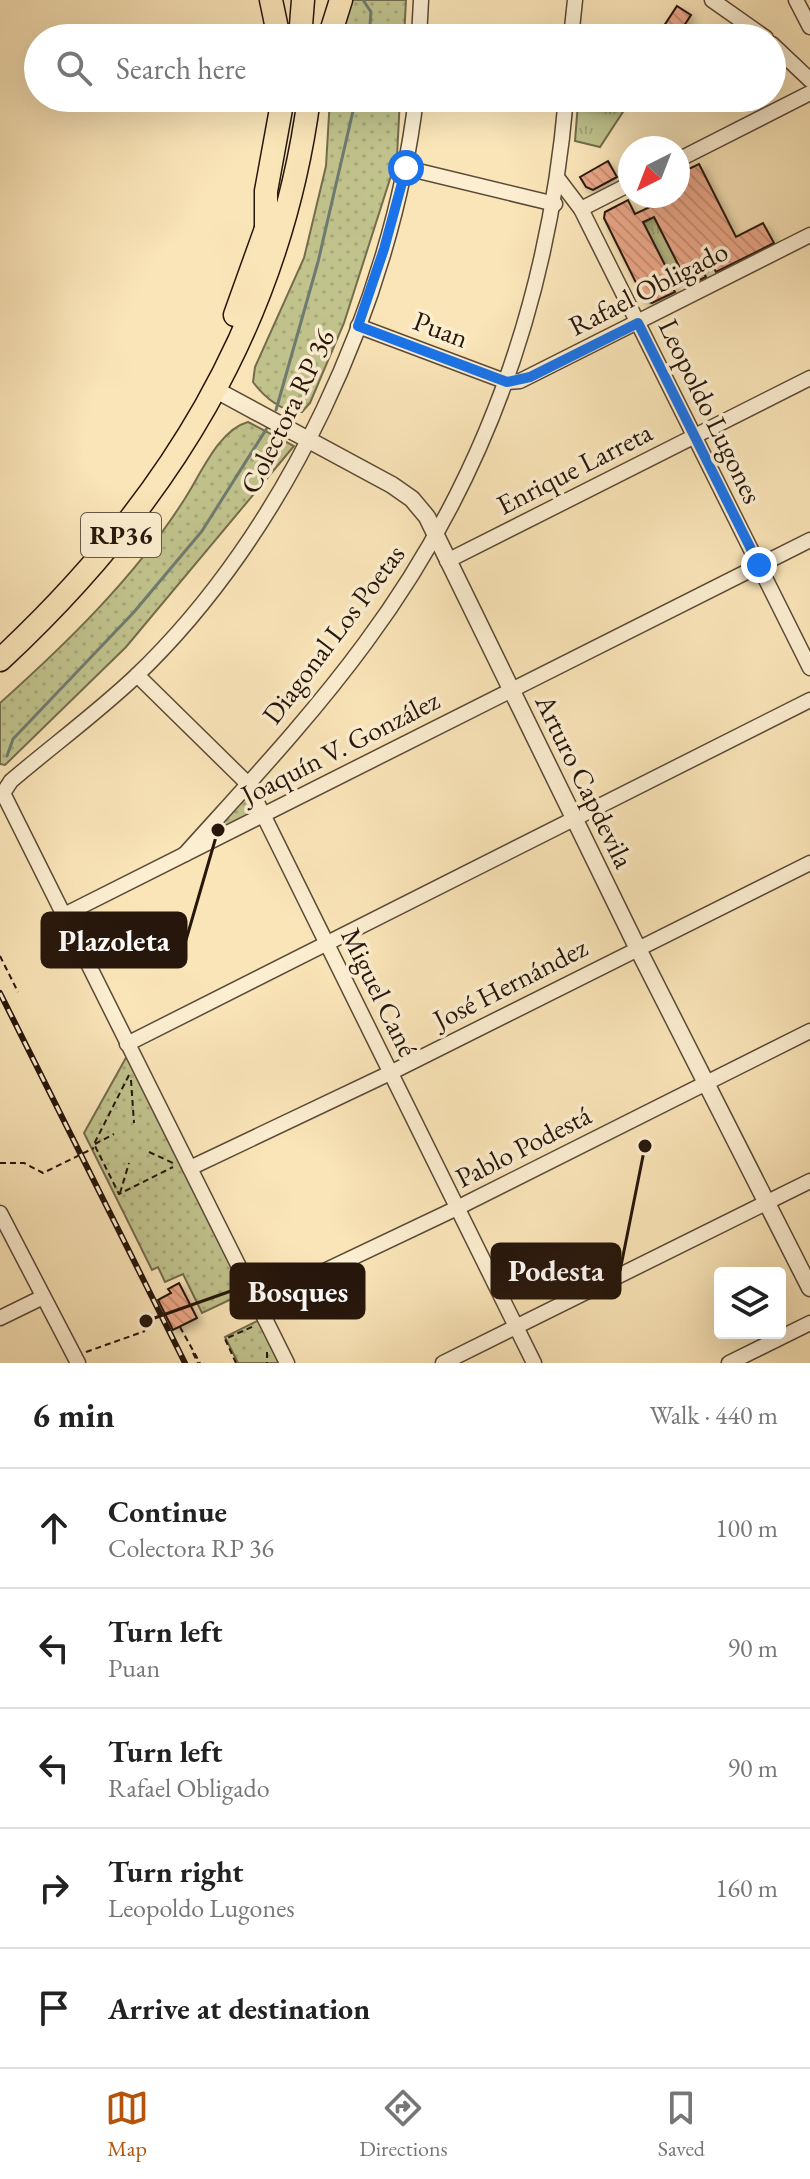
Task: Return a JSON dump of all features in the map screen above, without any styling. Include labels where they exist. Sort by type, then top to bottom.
[{"type":"main road","points":[[271,0],[276,24]]},
{"type":"main road","points":[[301,24],[303,0]]},
{"type":"main road","points":[[316,24],[317,0]]},
{"type":"main road","points":[[333,24],[341,0]]},
{"type":"main road","points":[[266,231],[266,191],[280,112]]},
{"type":"main road","name":"RP36","points":[[0,641],[77,564],[173,435],[224,342],[266,231],[279,183],[292,112]]},
{"type":"main road","name":"RP36","points":[[0,660],[120,536],[164,475],[216,390],[265,282],[303,141],[307,112]]},
{"type":"main road","points":[[303,141],[312,112]]},
{"type":"street","points":[[420,24],[421,0]]},
{"type":"street","points":[[572,24],[575,0]]},
{"type":"street","points":[[712,0],[746,24]]},
{"type":"street","points":[[796,0],[810,27]]},
{"type":"street","points":[[786,57],[810,80]]},
{"type":"street","points":[[786,105],[810,93]]},
{"type":"street","name":"Colectora RP 36","points":[[64,915],[3,793],[11,781],[137,675],[244,546],[290,477],[358,326],[384,249],[406,168],[414,112]]},
{"type":"street","name":"Diagonal Los Poetas","points":[[185,854],[340,677],[436,537],[475,459],[507,382],[555,204],[565,112]]},
{"type":"street","points":[[690,154],[773,112]]},
{"type":"street","points":[[406,168],[555,204]]},
{"type":"street","name":"Leopoldo Lugones","points":[[559,180],[581,209],[810,668]]},
{"type":"street","points":[[581,209],[618,190]]},
{"type":"street","name":"Rafael Obligado","points":[[507,382],[530,377],[810,235]]},
{"type":"street","name":"Puan","points":[[358,326],[507,382]]},
{"type":"street","name":"Enrique Larreta","points":[[447,561],[810,378]]},
{"type":"street","name":"Arturo Capdevila","points":[[216,390],[402,491],[420,507],[637,947],[810,1288]]},
{"type":"street","name":"Joaquín V. González","points":[[64,915],[810,540]]},
{"type":"street","name":"Miguel Cané","points":[[137,675],[248,784],[534,1363]]},
{"type":"street","points":[[127,1044],[810,700]]},
{"type":"street","name":"José Hernández","points":[[190,1168],[390,1073],[810,863]]},
{"type":"street","points":[[64,915],[287,1363]]},
{"type":"street","name":"Pablo Podestá","points":[[257,1303],[457,1208],[810,1031]]},
{"type":"street","points":[[443,1363],[810,1181]]},
{"type":"street","points":[[0,1213],[43,1297],[82,1358]]},
{"type":"street","points":[[0,1318],[43,1297]]},
{"type":"street","points":[[729,1363],[810,1323]]},
{"type":"path","points":[[0,956],[18,992]]},
{"type":"path","points":[[95,1146],[131,1071],[134,1123]]},
{"type":"path","points":[[0,1163],[24,1163],[43,1173],[114,1134]]},
{"type":"path","points":[[95,1146],[119,1194]]},
{"type":"path","points":[[119,1194],[178,1165],[149,1152]]},
{"type":"path","points":[[119,1194],[129,1163]]},
{"type":"path","points":[[236,1363],[225,1339],[259,1323]]},
{"type":"path","points":[[199,1363],[180,1327],[199,1363]]},
{"type":"path","points":[[82,1358],[145,1331]]},
{"type":"green space","points":[[337,0],[406,0],[405,24],[336,24]]},
{"type":"green space","points":[[329,112],[399,112],[397,157],[344,323],[310,403],[302,412],[295,412],[274,403],[253,382],[255,367],[304,258],[326,166]]},
{"type":"green space","points":[[577,112],[623,112],[600,147],[575,141]]},
{"type":"green space","points":[[654,217],[681,270],[670,275],[643,223]]},
{"type":"green space","points":[[248,422],[294,446],[126,647],[5,765],[0,764],[0,703],[75,633],[122,582],[165,528],[219,444],[237,427]]},
{"type":"green space","points":[[246,794],[259,814],[194,846]]},
{"type":"green space","points":[[127,1056],[242,1288],[236,1297],[202,1313],[183,1274],[165,1282],[158,1267],[152,1270],[84,1133]]},
{"type":"green space","points":[[261,1319],[283,1363],[238,1363],[225,1337]]},
{"type":"building","points":[[677,6],[691,15],[685,24],[665,24]]},
{"type":"building","points":[[608,161],[617,177],[593,190],[586,187],[580,177]]},
{"type":"building","points":[[699,164],[736,237],[763,223],[774,243],[716,272],[711,262],[701,267],[706,277],[691,284],[685,273],[669,281],[675,292],[652,303],[645,301],[604,218],[605,212],[618,205],[618,208],[632,208],[635,214],[648,208],[690,208],[690,168]],"holes":[[[654,217],[681,270],[670,275],[643,222]]]},
{"type":"building","points":[[179,1283],[197,1318],[173,1330],[158,1300],[171,1293],[168,1289]]},
{"type":"waterway","points":[[363,0],[371,12],[370,24]]},
{"type":"waterway","points":[[276,410],[318,262],[353,112]]},
{"type":"waterway","points":[[7,756],[13,739],[134,612],[202,531],[267,428]]},
{"type":"railway","points":[[0,993],[185,1363]]},
{"type":"place","name":"Plazoleta","points":[[218,830]]},
{"type":"place","name":"Podesta","points":[[645,1146]]},
{"type":"place","name":"Bosques","points":[[146,1321]]},
{"type":"route","points":[[406,168],[384,249],[358,326],[507,382],[530,377],[638,323],[759,565]]}]
